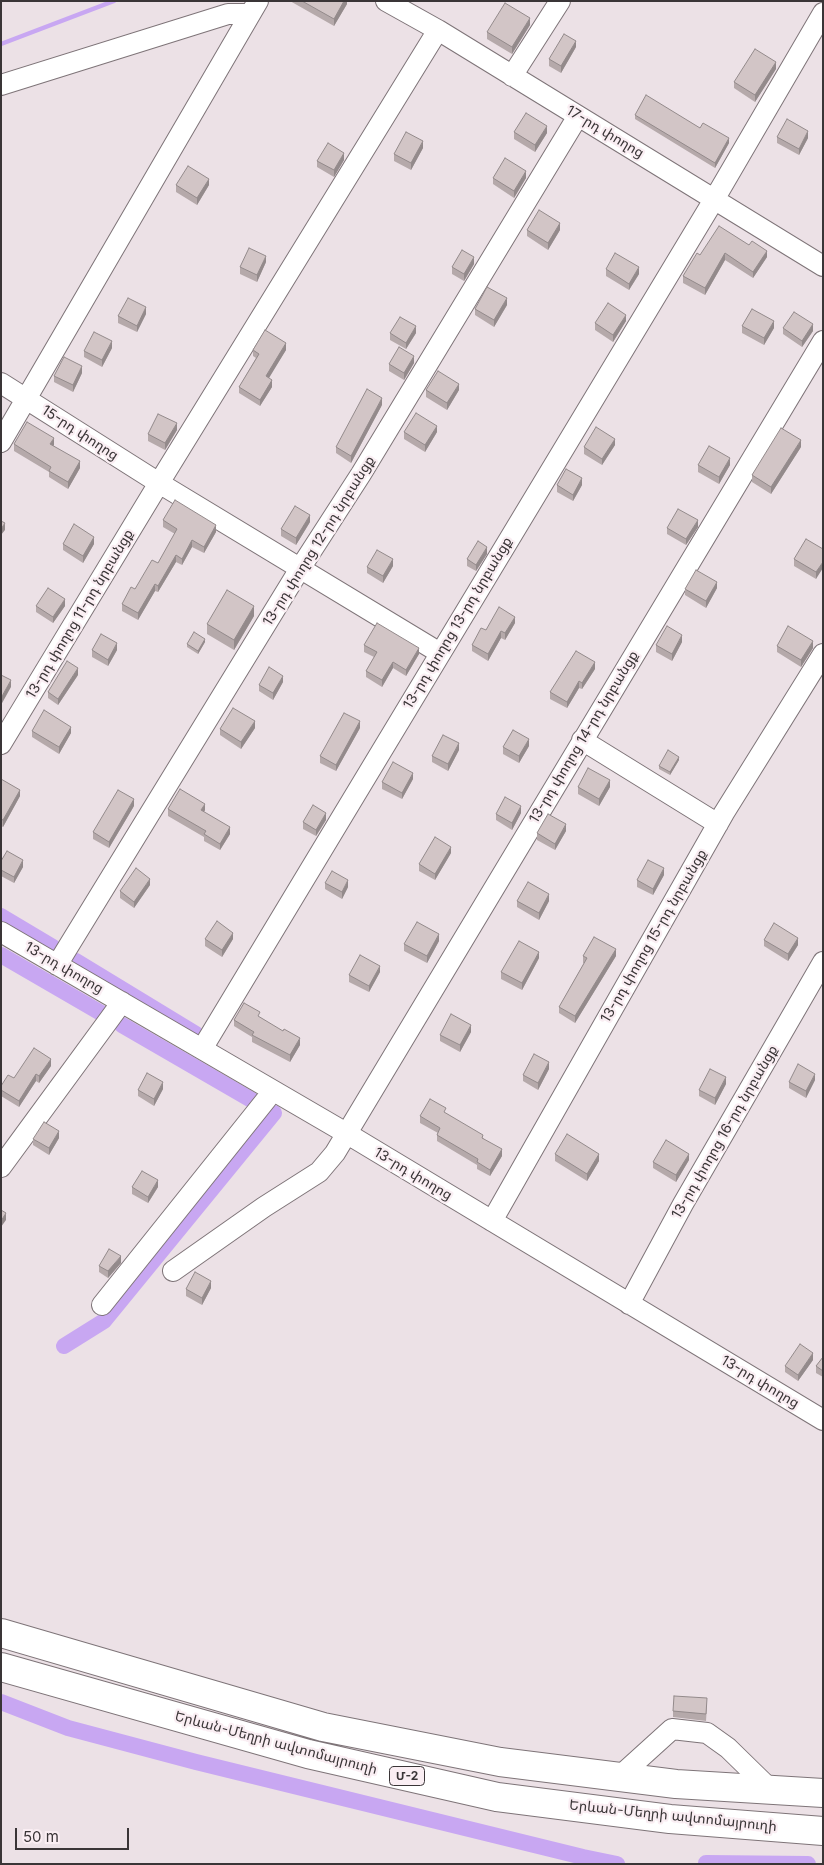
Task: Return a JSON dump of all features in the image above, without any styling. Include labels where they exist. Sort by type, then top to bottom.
[{"type":"highway","name":"Երևան-Մեղրի ավտոմայրուղի","points":[[1,1633],[323,1727],[500,1762],[676,1784],[823,1794]]},
{"type":"highway","name":"Երևան-Մեղրի ավտոմայրուղի","points":[[1,1667],[308,1754],[498,1797],[670,1819],[823,1830]]},
{"type":"street","name":"17-րդ փողոց","points":[[386,1],[438,30],[715,198],[823,266]]},
{"type":"street","points":[[512,76],[560,1]]},
{"type":"street","points":[[1,85],[228,14],[254,8]]},
{"type":"street","points":[[1,442],[28,399],[254,8]]},
{"type":"street","name":"13-րդ փողոց 13-րդ նրբանցք","points":[[202,1049],[715,198],[823,13]]},
{"type":"street","name":"13-րդ փողոց 11-րդ նրբանցք","points":[[1,744],[438,30]]},
{"type":"street","name":"13-րդ փողոց 12-րդ նրբանցք","points":[[57,965],[301,567],[361,474],[578,116]]},
{"type":"street","name":"13-րդ փողոց 14-րդ նրբանցք","points":[[173,1271],[264,1207],[319,1172],[335,1153],[823,341]]},
{"type":"street","name":"15-րդ փողոց","points":[[1,383],[159,483],[301,567],[440,653]]},
{"type":"street","name":"13-րդ փողոց 15-րդ նրբանցք","points":[[492,1221],[718,824],[823,654]]},
{"type":"street","points":[[582,740],[718,824]]},
{"type":"street","name":"13-րդ փողոց","points":[[1,932],[346,1133],[823,1420]]},
{"type":"street","name":"13-րդ փողոց 16-րդ նրբանցք","points":[[629,1304],[683,1204],[823,962]]},
{"type":"street","points":[[1,1167],[122,1002]]},
{"type":"street","points":[[102,1305],[273,1091]]},
{"type":"street","points":[[619,1777],[672,1729],[707,1732],[728,1748],[771,1790]]},
{"type":"building","points":[[302,1],[344,1],[334,19]]},
{"type":"building","points":[[505,3],[530,18],[512,47],[487,32]]},
{"type":"building","points":[[564,34],[576,41],[561,66],[549,59]]},
{"type":"building","points":[[755,49],[776,62],[755,95],[734,82]]},
{"type":"building","points":[[646,95],[700,128],[703,123],[729,138],[715,163],[635,115]]},
{"type":"building","points":[[526,113],[547,126],[535,145],[514,132]]},
{"type":"building","points":[[787,119],[808,131],[799,149],[777,137]]},
{"type":"building","points":[[406,132],[423,141],[411,163],[394,154]]},
{"type":"building","points":[[328,143],[344,153],[334,170],[317,161]]},
{"type":"building","points":[[505,158],[526,171],[514,191],[493,178]]},
{"type":"building","points":[[188,166],[209,179],[197,198],[176,185]]},
{"type":"building","points":[[539,210],[560,223],[548,243],[527,230]]},
{"type":"building","points":[[719,226],[749,245],[752,241],[767,251],[753,272],[725,253],[705,288],[683,276],[697,253],[700,255]]},
{"type":"building","points":[[249,248],[266,256],[257,275],[240,267]]},
{"type":"building","points":[[462,250],[474,257],[464,274],[452,267]]},
{"type":"building","points":[[615,253],[639,267],[629,284],[606,269]]},
{"type":"building","points":[[487,287],[507,298],[494,320],[475,309]]},
{"type":"building","points":[[128,298],[146,307],[137,326],[118,316]]},
{"type":"building","points":[[608,303],[626,315],[613,335],[595,323]]},
{"type":"building","points":[[752,309],[774,321],[764,338],[742,326]]},
{"type":"building","points":[[794,312],[813,324],[802,341],[783,328]]},
{"type":"building","points":[[400,317],[416,326],[406,343],[390,333]]},
{"type":"building","points":[[265,330],[286,343],[266,376],[272,380],[260,400],[239,387],[259,354],[253,350]]},
{"type":"building","points":[[94,332],[112,341],[102,360],[84,351]]},
{"type":"building","points":[[399,347],[414,356],[404,373],[389,364]]},
{"type":"building","points":[[64,357],[82,366],[73,385],[54,376]]},
{"type":"building","points":[[438,371],[459,384],[447,403],[426,390]]},
{"type":"building","points":[[367,389],[382,398],[351,456],[336,447]]},
{"type":"building","points":[[416,413],[437,426],[425,445],[404,432]]},
{"type":"building","points":[[158,414],[177,423],[165,443],[148,434]]},
{"type":"building","points":[[27,422],[54,438],[50,444],[80,461],[68,482],[49,471],[51,467],[14,444]]},
{"type":"building","points":[[596,427],[615,439],[602,459],[584,447]]},
{"type":"building","points":[[781,428],[801,440],[771,487],[752,475]]},
{"type":"building","points":[[709,446],[730,458],[719,477],[698,465]]},
{"type":"building","points":[[566,469],[582,478],[573,495],[557,485]]},
{"type":"building","points":[[175,500],[216,525],[204,547],[192,540],[182,559],[176,555],[158,586],[155,584],[138,613],[122,604],[131,587],[135,589],[152,560],[158,563],[177,529],[163,520]]},
{"type":"building","points":[[295,506],[310,515],[296,538],[281,529]]},
{"type":"building","points":[[678,509],[698,520],[686,539],[667,528]]},
{"type":"building","points":[[1,521],[5,523],[1,529]]},
{"type":"building","points":[[74,524],[94,537],[83,556],[63,544]]},
{"type":"building","points":[[806,539],[823,549],[823,562],[816,572],[794,559]]},
{"type":"building","points":[[478,541],[487,547],[476,565],[467,559]]},
{"type":"building","points":[[377,550],[393,559],[383,576],[367,567]]},
{"type":"building","points":[[696,570],[717,582],[706,601],[685,589]]},
{"type":"building","points":[[48,588],[65,599],[53,617],[36,606]]},
{"type":"building","points":[[227,590],[254,606],[234,640],[207,624]]},
{"type":"building","points":[[499,607],[515,617],[505,633],[501,631],[488,654],[472,645],[481,628],[486,630]]},
{"type":"building","points":[[377,623],[419,648],[406,670],[393,662],[382,680],[366,671],[377,652],[364,645]]},
{"type":"building","points":[[667,626],[682,635],[672,654],[656,645]]},
{"type":"building","points":[[788,626],[813,641],[801,660],[777,646]]},
{"type":"building","points":[[194,632],[205,639],[198,651],[187,644]]},
{"type":"building","points":[[101,634],[117,643],[108,660],[92,650]]},
{"type":"building","points":[[576,651],[595,662],[582,683],[579,681],[567,702],[550,692]]},
{"type":"building","points":[[67,661],[78,668],[58,699],[48,692]]},
{"type":"building","points":[[269,667],[283,676],[273,693],[259,685]]},
{"type":"building","points":[[1,675],[11,680],[1,698]]},
{"type":"building","points":[[233,708],[255,721],[241,742],[220,729]]},
{"type":"building","points":[[44,710],[71,727],[59,747],[32,731]]},
{"type":"building","points":[[344,713],[360,721],[336,765],[320,756]]},
{"type":"building","points":[[513,730],[529,739],[519,756],[503,747]]},
{"type":"building","points":[[443,735],[459,743],[448,764],[432,756]]},
{"type":"building","points":[[668,750],[679,757],[670,772],[659,766]]},
{"type":"building","points":[[393,762],[413,773],[402,793],[382,782]]},
{"type":"building","points":[[588,768],[610,780],[599,799],[578,787]]},
{"type":"building","points":[[1,779],[20,790],[3,820],[1,819]]},
{"type":"building","points":[[180,789],[205,804],[201,810],[230,827],[220,844],[204,834],[206,831],[168,809]]},
{"type":"building","points":[[118,790],[134,799],[109,842],[93,832]]},
{"type":"building","points":[[505,797],[521,806],[512,823],[496,814]]},
{"type":"building","points":[[313,805],[326,813],[316,830],[303,822]]},
{"type":"building","points":[[548,814],[566,824],[555,844],[537,833]]},
{"type":"building","points":[[435,837],[451,847],[435,874],[419,864]]},
{"type":"building","points":[[7,851],[23,860],[14,877],[1,870],[1,861]]},
{"type":"building","points":[[648,860],[664,868],[653,889],[637,880]]},
{"type":"building","points":[[136,868],[150,879],[134,902],[120,891]]},
{"type":"building","points":[[332,871],[348,880],[342,892],[325,883]]},
{"type":"building","points":[[528,882],[549,894],[539,913],[517,901]]},
{"type":"building","points":[[217,921],[233,933],[222,950],[205,939]]},
{"type":"building","points":[[417,922],[439,934],[427,956],[404,944]]},
{"type":"building","points":[[774,923],[798,938],[788,954],[764,940]]},
{"type":"building","points":[[594,937],[616,949],[575,1016],[559,1007],[587,958],[583,956]]},
{"type":"building","points":[[519,941],[539,952],[522,983],[501,972]]},
{"type":"building","points":[[360,955],[380,966],[369,986],[349,975]]},
{"type":"building","points":[[244,1003],[260,1012],[258,1016],[283,1031],[284,1029],[300,1038],[290,1055],[252,1035],[254,1032],[234,1020]]},
{"type":"building","points":[[451,1014],[471,1025],[460,1045],[440,1035]]},
{"type":"building","points":[[34,1048],[51,1059],[39,1076],[36,1074],[19,1101],[1,1090],[1,1086],[8,1075],[14,1078]]},
{"type":"building","points":[[534,1054],[549,1062],[538,1083],[523,1075]]},
{"type":"building","points":[[798,1064],[815,1074],[806,1091],[789,1082]]},
{"type":"building","points":[[710,1069],[726,1077],[715,1098],[699,1090]]},
{"type":"building","points":[[147,1073],[163,1082],[154,1099],[138,1090]]},
{"type":"building","points":[[430,1099],[446,1108],[444,1112],[483,1135],[482,1138],[502,1149],[490,1170],[477,1162],[478,1159],[437,1135],[440,1128],[420,1116]]},
{"type":"building","points":[[44,1122],[59,1131],[49,1148],[33,1139]]},
{"type":"building","points":[[567,1134],[599,1154],[587,1174],[555,1154]]},
{"type":"building","points":[[666,1140],[689,1154],[676,1175],[653,1162]]},
{"type":"building","points":[[142,1171],[158,1180],[148,1197],[132,1187]]},
{"type":"building","points":[[1,1210],[6,1213],[1,1221]]},
{"type":"building","points":[[109,1249],[121,1256],[108,1271],[99,1266]]},
{"type":"building","points":[[195,1272],[211,1281],[202,1298],[186,1289]]},
{"type":"building","points":[[800,1344],[813,1353],[798,1375],[785,1366]]},
{"type":"building","points":[[823,1357],[823,1371],[816,1366]]},
{"type":"building","points":[[674,1696],[707,1698],[706,1714],[673,1711]]},
{"type":"waterway","points":[[1,44],[114,1]]},
{"type":"waterway","points":[[1,916],[53,947]]},
{"type":"waterway","points":[[1,955],[101,1013]]},
{"type":"waterway","points":[[76,961],[196,1034]]},
{"type":"waterway","points":[[122,1025],[255,1102]]},
{"type":"waterway","points":[[64,1346],[104,1321],[274,1113]]},
{"type":"waterway","points":[[1,1702],[68,1728],[196,1762],[617,1864]]},
{"type":"waterway","points":[[706,1863],[808,1864]]}]
